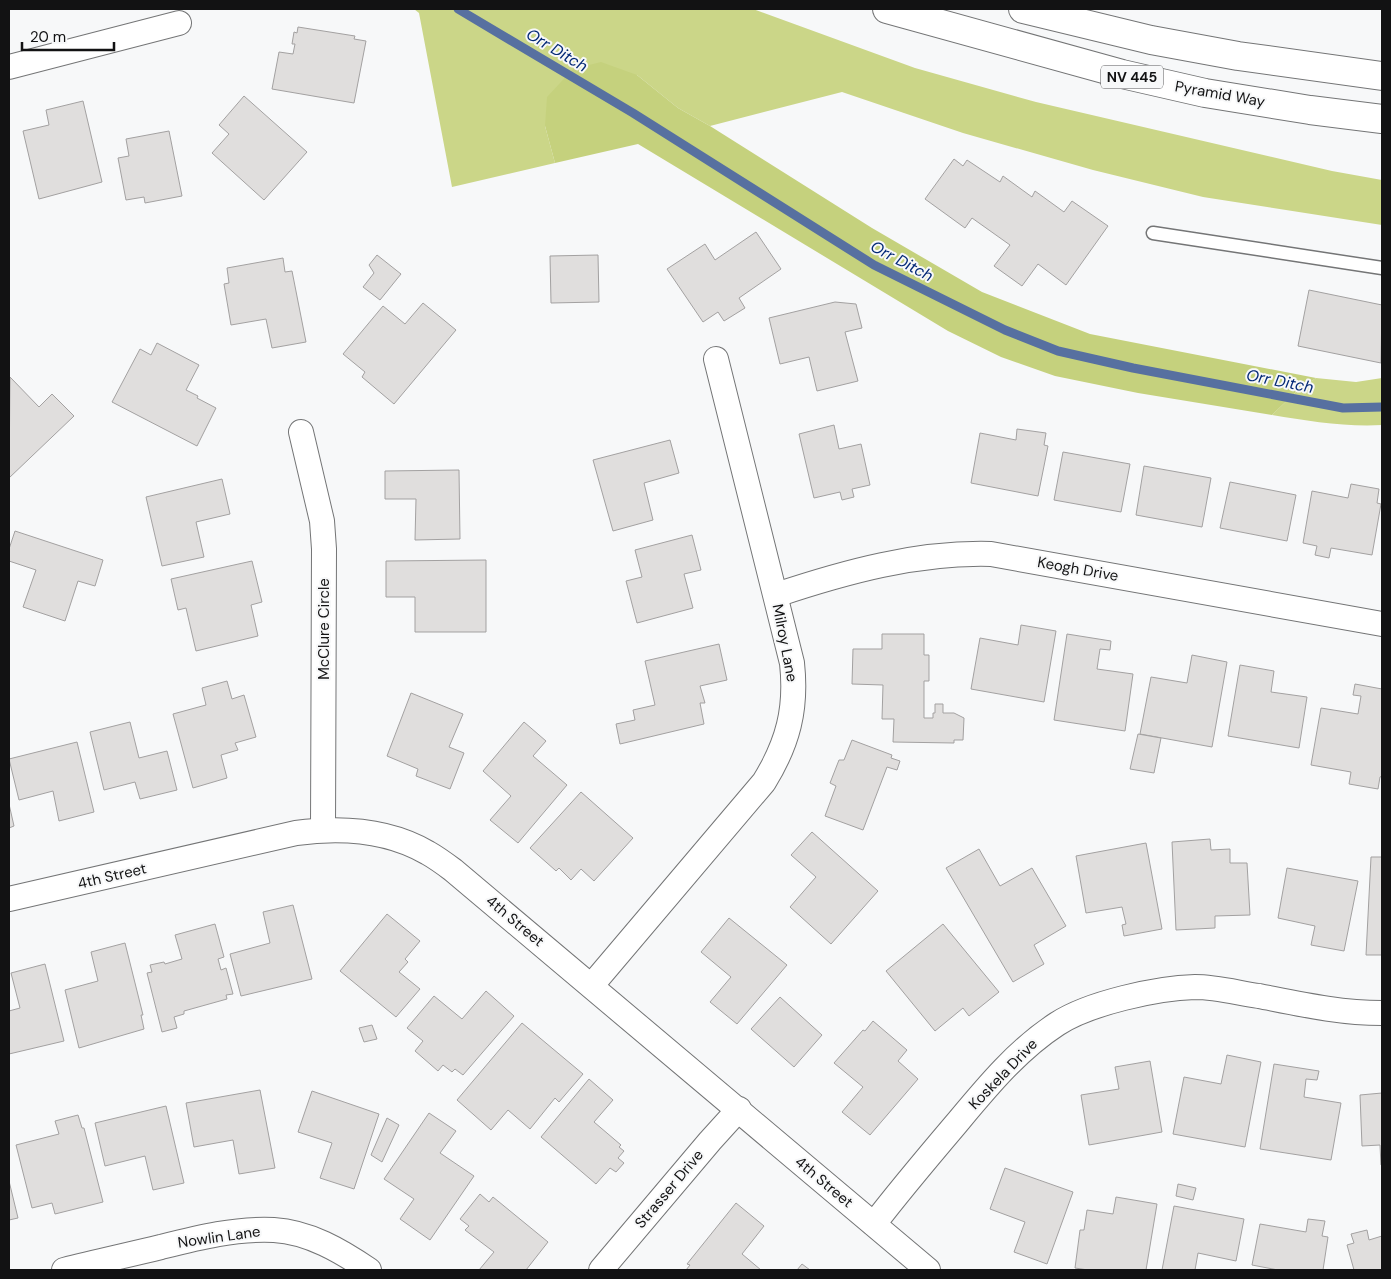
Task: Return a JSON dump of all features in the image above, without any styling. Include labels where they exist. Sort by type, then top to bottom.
[{"type":"main road","name":"Pyramid Way","points":[[887,9],[1025,49],[1205,93],[1310,110],[1382,119]]},
{"type":"main road","points":[[1023,9],[1151,40],[1238,56],[1382,76]]},
{"type":"street","points":[[9,66],[179,23]]},
{"type":"street","name":"Milroy Lane","points":[[592,985],[764,782],[778,760],[792,713],[794,685],[792,663],[716,359]]},
{"type":"street","name":"McClure Circle","points":[[301,432],[322,521],[323,830]]},
{"type":"street","name":"Keogh Drive","points":[[776,595],[812,583],[891,563],[928,556],[961,553],[991,554],[1382,624]]},
{"type":"street","name":"4th Street","points":[[9,899],[296,833],[345,830],[369,832],[398,840],[427,852],[454,870],[928,1270]]},
{"type":"street","name":"Koskela Drive","points":[[874,1224],[976,1100],[1012,1062],[1034,1041],[1059,1023],[1091,1009],[1162,990],[1196,987],[1221,989],[1331,1010],[1382,1013]]},
{"type":"street","name":"Strasser Drive","points":[[601,1270],[739,1109]]},
{"type":"street","name":"Nowlin Lane","points":[[64,1270],[222,1234],[275,1230],[299,1235],[325,1244],[350,1256],[369,1270]]},
{"type":"lane","points":[[1153,233],[1382,268]]},
{"type":"green space","points":[[414,9],[753,9],[915,68],[1036,102],[1332,171],[1382,180],[1382,225],[1203,197],[1093,170],[963,133],[842,92],[710,126],[678,108],[637,75],[545,126],[555,163],[452,187],[419,13]]},
{"type":"green space","points":[[601,62],[637,75],[678,108],[710,126],[872,228],[982,292],[1090,334],[1316,378],[1298,390],[1272,415],[1138,393],[1055,376],[1001,357],[948,331],[638,144],[555,163],[545,126],[547,97],[573,69]]},
{"type":"green space","points":[[1316,378],[1356,382],[1382,378],[1382,425],[1340,424],[1272,415],[1298,390]]},
{"type":"building","points":[[298,27],[355,36],[354,39],[366,41],[354,103],[272,89],[279,52],[293,54],[295,44],[292,44],[294,32],[297,33]]},
{"type":"building","points":[[244,96],[307,152],[264,200],[212,153],[229,134],[219,125]]},
{"type":"building","points":[[83,101],[102,182],[39,199],[23,131],[49,125],[46,110]]},
{"type":"building","points":[[169,131],[182,196],[145,203],[144,197],[126,200],[118,158],[129,156],[126,139]]},
{"type":"building","points":[[954,159],[963,166],[967,160],[1000,182],[1003,176],[1032,197],[1035,191],[1064,212],[1072,201],[1108,226],[1066,285],[1038,264],[1022,286],[994,266],[1010,245],[972,218],[965,228],[925,199]]},
{"type":"building","points":[[756,232],[781,269],[739,298],[745,308],[724,321],[718,312],[703,322],[667,269],[705,244],[715,260]]},
{"type":"building","points":[[377,255],[401,274],[380,300],[363,287],[374,273],[369,265]]},
{"type":"building","points":[[598,255],[599,302],[551,303],[550,256]]},
{"type":"building","points":[[283,258],[285,272],[292,271],[306,342],[272,348],[266,319],[231,325],[224,284],[229,283],[227,268]]},
{"type":"building","points":[[1309,290],[1382,305],[1381,363],[1298,346]]},
{"type":"building","points":[[835,302],[856,304],[862,328],[845,332],[858,381],[817,391],[809,357],[780,364],[769,318]]},
{"type":"building","points":[[423,303],[456,330],[394,404],[362,377],[365,372],[343,354],[383,306],[405,324]]},
{"type":"building","points":[[157,343],[199,365],[186,390],[216,408],[197,446],[112,402],[140,349],[151,355]]},
{"type":"building","points":[[10,377],[39,407],[52,394],[74,416],[9,478]]},
{"type":"building","points":[[834,425],[839,449],[861,444],[870,485],[852,489],[854,497],[842,500],[840,492],[814,498],[799,434]]},
{"type":"building","points":[[1017,429],[1046,433],[1044,445],[1048,446],[1038,496],[971,483],[980,433],[1016,440]]},
{"type":"building","points":[[670,440],[679,473],[644,483],[653,520],[613,531],[593,460]]},
{"type":"building","points":[[1063,452],[1130,464],[1121,512],[1054,500]]},
{"type":"building","points":[[1144,466],[1211,478],[1202,527],[1136,515]]},
{"type":"building","points":[[459,470],[460,539],[415,540],[416,499],[385,499],[385,471]]},
{"type":"building","points":[[222,479],[230,514],[196,522],[204,557],[162,566],[146,497]]},
{"type":"building","points":[[1230,482],[1296,495],[1287,541],[1220,528]]},
{"type":"building","points":[[1351,484],[1379,489],[1377,503],[1381,504],[1372,555],[1331,548],[1329,558],[1315,555],[1317,546],[1303,543],[1312,491],[1348,498]]},
{"type":"building","points":[[15,531],[103,560],[95,586],[78,581],[65,621],[23,607],[36,570],[9,561],[9,549]]},
{"type":"building","points":[[692,535],[701,570],[684,574],[693,608],[637,623],[626,581],[642,577],[635,550]]},
{"type":"building","points":[[486,560],[486,632],[415,632],[415,597],[386,597],[386,561]]},
{"type":"building","points":[[252,561],[262,602],[251,605],[258,636],[196,651],[186,608],[178,610],[171,579]]},
{"type":"building","points":[[1021,625],[1056,631],[1044,702],[971,689],[980,638],[1018,645]]},
{"type":"building","points":[[882,634],[924,634],[924,655],[929,655],[929,681],[924,681],[924,718],[933,718],[935,704],[943,704],[943,713],[954,713],[964,718],[963,740],[954,740],[954,743],[893,742],[894,719],[882,719],[883,685],[852,684],[853,649],[882,649]]},
{"type":"building","points":[[1067,634],[1111,641],[1110,650],[1100,649],[1097,669],[1133,674],[1125,731],[1054,720]]},
{"type":"building","points":[[719,644],[727,680],[700,686],[705,703],[700,703],[704,724],[620,744],[616,724],[635,720],[633,710],[655,705],[645,661]]},
{"type":"building","points":[[1192,655],[1227,662],[1212,747],[1140,734],[1151,677],[1187,683]]},
{"type":"building","points":[[1240,665],[1274,671],[1271,692],[1307,697],[1299,748],[1228,736]]},
{"type":"building","points":[[227,681],[232,699],[244,695],[256,737],[235,743],[238,750],[221,755],[227,778],[193,788],[173,714],[206,705],[202,688]]},
{"type":"building","points":[[1355,684],[1382,689],[1382,776],[1380,777],[1378,789],[1349,784],[1351,772],[1311,765],[1321,708],[1358,714],[1361,696],[1353,695]]},
{"type":"building","points":[[411,693],[463,714],[449,747],[464,753],[450,789],[416,776],[418,769],[387,756]]},
{"type":"building","points":[[130,722],[139,758],[167,751],[177,790],[140,799],[135,782],[104,790],[90,732]]},
{"type":"building","points":[[524,722],[546,741],[533,756],[567,785],[518,843],[490,820],[511,796],[483,771]]},
{"type":"building","points":[[1138,734],[1161,738],[1154,773],[1130,769]]},
{"type":"building","points":[[852,740],[892,755],[891,758],[900,761],[897,770],[887,767],[863,830],[825,816],[836,786],[830,783],[839,760],[844,760]]},
{"type":"building","points":[[77,742],[94,812],[59,821],[53,791],[19,800],[9,759]]},
{"type":"building","points":[[581,792],[633,838],[594,881],[581,869],[571,880],[559,868],[556,871],[530,848]]},
{"type":"building","points":[[9,804],[14,826],[9,828]]},
{"type":"building","points":[[812,832],[878,891],[831,944],[790,907],[816,877],[791,855]]},
{"type":"building","points":[[1210,839],[1211,850],[1230,849],[1230,863],[1247,863],[1250,915],[1215,916],[1215,928],[1176,930],[1172,842]]},
{"type":"building","points":[[1146,843],[1162,929],[1124,936],[1122,925],[1126,924],[1122,907],[1086,913],[1076,856]]},
{"type":"building","points":[[979,849],[1000,886],[1032,868],[1066,926],[1034,945],[1044,964],[1013,982],[946,868]]},
{"type":"building","points":[[1371,857],[1382,857],[1382,955],[1366,955]]},
{"type":"building","points":[[1287,868],[1358,881],[1344,951],[1311,945],[1315,926],[1278,918]]},
{"type":"building","points":[[293,905],[312,979],[241,996],[230,954],[270,943],[263,912]]},
{"type":"building","points":[[387,914],[420,941],[405,959],[408,962],[399,972],[420,989],[396,1017],[340,971]]},
{"type":"building","points":[[729,918],[787,965],[737,1024],[710,1002],[731,977],[701,952]]},
{"type":"building","points":[[215,924],[224,957],[218,959],[221,970],[226,968],[233,994],[226,995],[227,999],[184,1011],[184,1014],[174,1017],[177,1028],[162,1032],[147,973],[152,972],[150,965],[164,962],[165,964],[182,959],[175,935]]},
{"type":"building","points":[[943,924],[999,992],[969,1016],[963,1008],[935,1031],[886,971]]},
{"type":"building","points":[[125,943],[143,1015],[141,1015],[144,1029],[79,1048],[65,990],[98,981],[91,952]]},
{"type":"building","points":[[45,964],[64,1041],[9,1054],[9,1011],[20,1008],[11,973]]},
{"type":"building","points":[[486,991],[514,1016],[463,1075],[455,1069],[452,1072],[443,1065],[438,1071],[415,1051],[423,1041],[407,1028],[434,996],[462,1019]]},
{"type":"building","points":[[780,997],[822,1035],[794,1067],[751,1029]]},
{"type":"building","points":[[873,1021],[907,1050],[898,1061],[918,1079],[870,1135],[842,1112],[863,1087],[834,1063]]},
{"type":"building","points":[[522,1023],[583,1074],[559,1102],[555,1098],[530,1129],[508,1110],[491,1130],[457,1100]]},
{"type":"building","points":[[372,1025],[377,1039],[364,1042],[359,1028]]},
{"type":"building","points":[[1227,1055],[1261,1062],[1245,1147],[1173,1134],[1184,1077],[1221,1084]]},
{"type":"building","points":[[1150,1061],[1162,1132],[1089,1145],[1081,1095],[1119,1089],[1115,1067]]},
{"type":"building","points":[[1274,1064],[1319,1071],[1317,1080],[1306,1079],[1304,1097],[1341,1103],[1331,1160],[1260,1149]]},
{"type":"building","points":[[589,1079],[613,1100],[594,1122],[621,1145],[619,1147],[624,1151],[618,1158],[624,1163],[616,1172],[610,1168],[596,1184],[541,1137]]},
{"type":"building","points":[[260,1090],[275,1168],[239,1174],[233,1140],[194,1147],[186,1103]]},
{"type":"building","points":[[312,1091],[379,1114],[354,1189],[320,1178],[332,1143],[298,1132]]},
{"type":"building","points":[[1382,1093],[1381,1165],[1380,1145],[1362,1146],[1360,1095]]},
{"type":"building","points":[[166,1106],[184,1183],[153,1190],[145,1156],[105,1166],[95,1123]]},
{"type":"building","points":[[429,1113],[456,1131],[440,1153],[474,1176],[430,1240],[400,1219],[414,1199],[384,1179]]},
{"type":"building","points":[[78,1115],[82,1128],[84,1128],[103,1202],[55,1214],[52,1203],[32,1208],[16,1145],[59,1134],[55,1121]]},
{"type":"building","points":[[387,1118],[399,1125],[382,1162],[371,1155]]},
{"type":"building","points":[[1005,1168],[1073,1192],[1047,1264],[1014,1252],[1025,1222],[990,1209]]},
{"type":"building","points":[[9,1181],[18,1218],[9,1220]]},
{"type":"building","points":[[1178,1184],[1196,1188],[1193,1200],[1176,1196]]},
{"type":"building","points":[[480,1194],[489,1202],[493,1197],[548,1242],[526,1270],[479,1270],[494,1252],[465,1230],[469,1226],[460,1219]]},
{"type":"building","points":[[1116,1197],[1157,1204],[1146,1270],[1088,1270],[1075,1268],[1080,1230],[1084,1230],[1087,1210],[1113,1214]]},
{"type":"building","points":[[736,1203],[764,1226],[742,1254],[761,1270],[686,1270],[690,1265],[687,1264]]},
{"type":"building","points":[[1174,1206],[1244,1219],[1236,1261],[1198,1253],[1195,1270],[1162,1270]]},
{"type":"building","points":[[1308,1219],[1325,1221],[1322,1236],[1328,1237],[1323,1270],[1278,1270],[1252,1265],[1260,1224],[1306,1232]]},
{"type":"building","points":[[1367,1230],[1369,1240],[1382,1236],[1382,1270],[1354,1270],[1347,1245],[1354,1243],[1351,1234]]},
{"type":"building","points":[[802,1264],[810,1270],[797,1270]]},
{"type":"waterway","name":"Orr Ditch","points":[[458,9],[633,113],[874,265],[1005,330],[1058,351],[1133,368],[1343,408],[1382,407]]}]
